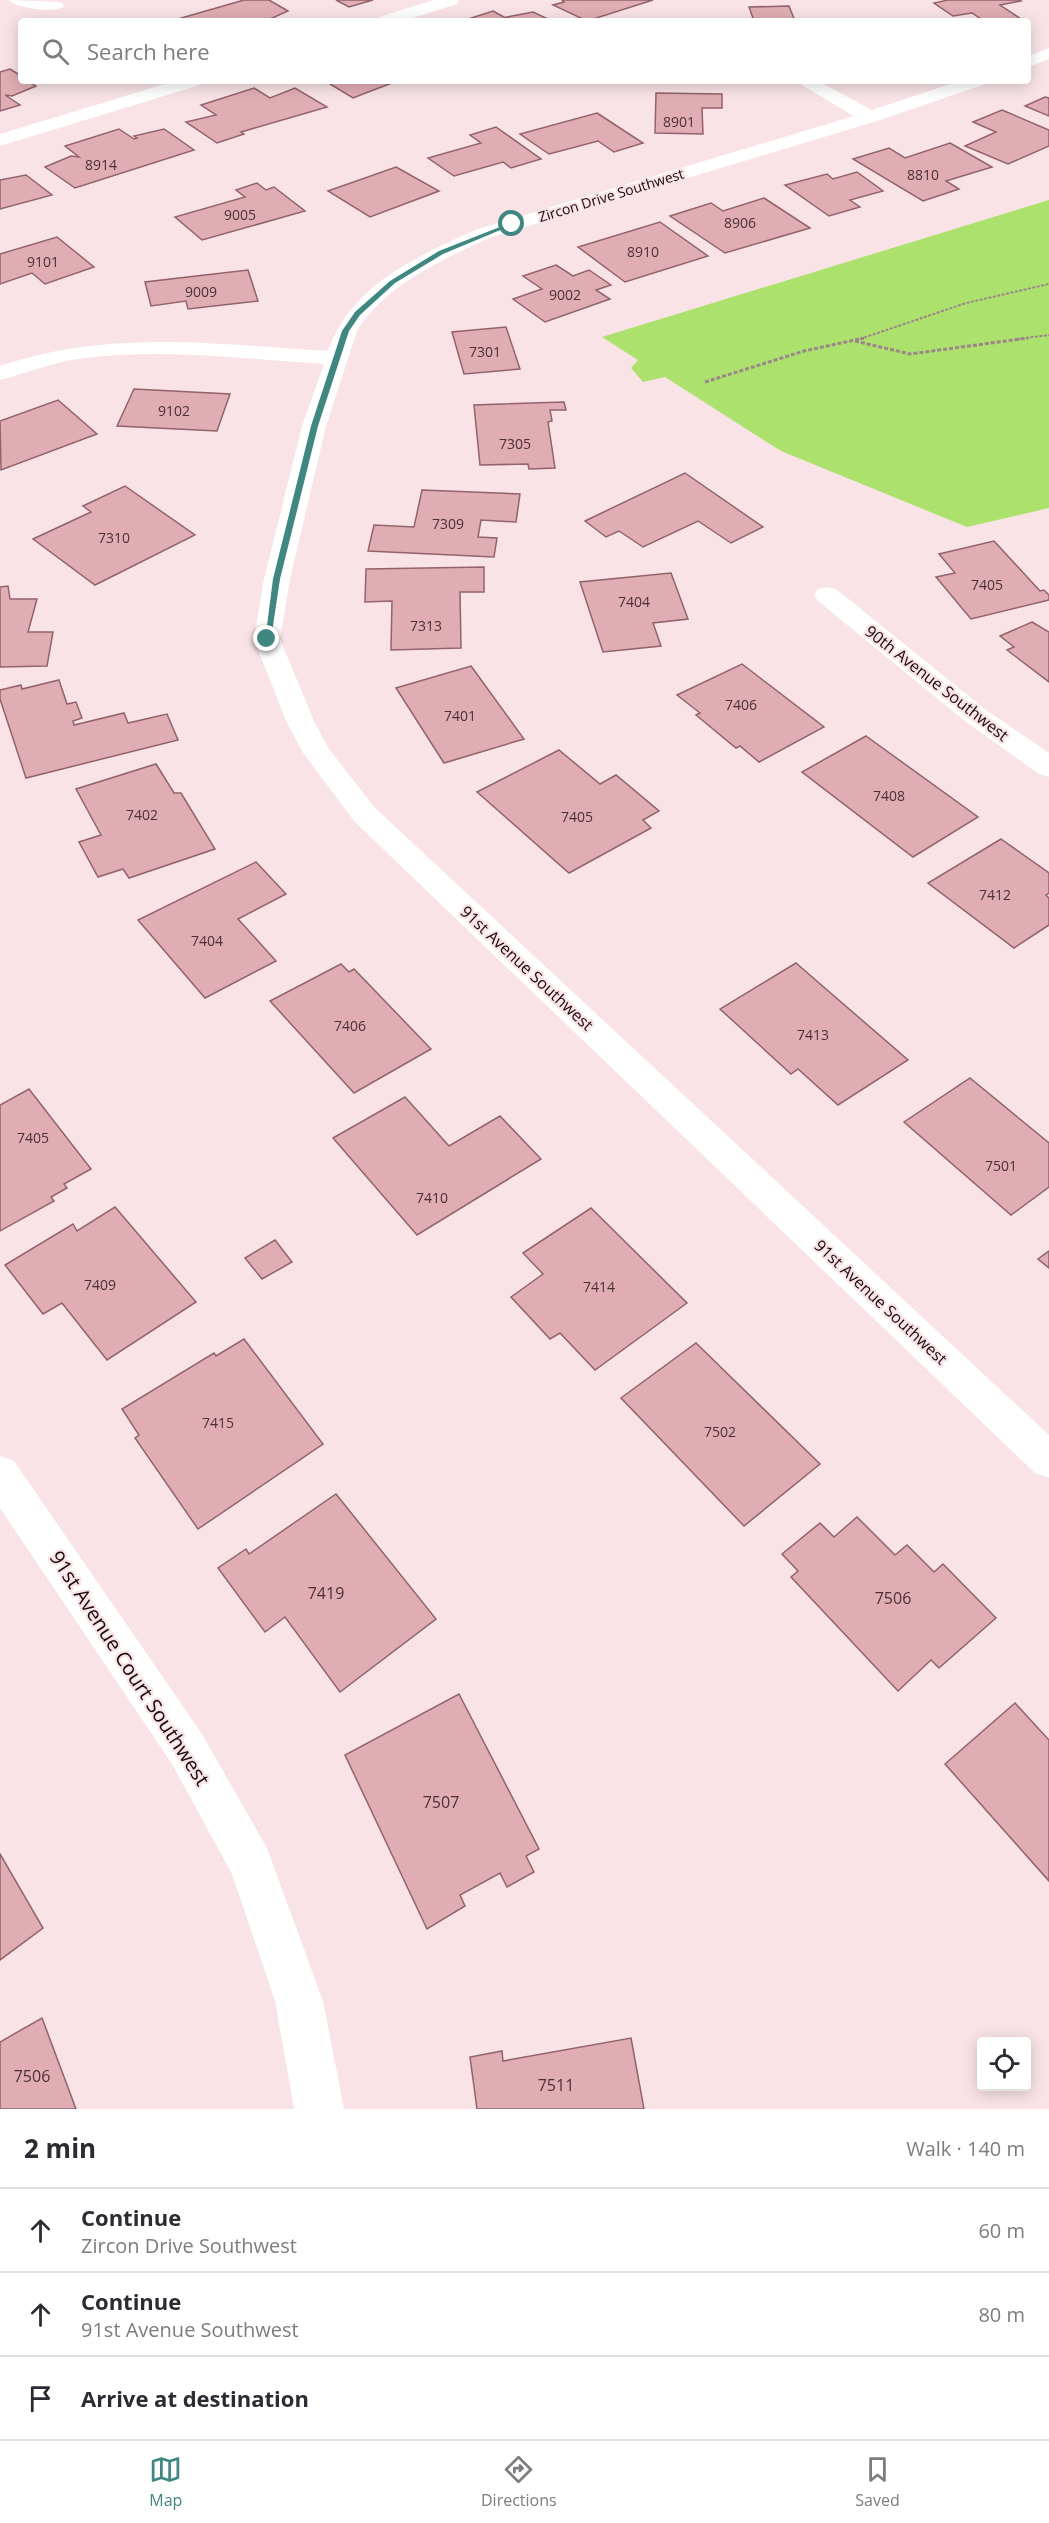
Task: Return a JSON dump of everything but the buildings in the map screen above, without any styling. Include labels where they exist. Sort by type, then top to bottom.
[{"type":"street","points":[[17,0],[55,6]]},
{"type":"street","points":[[394,18],[451,0]]},
{"type":"street","points":[[1031,61],[1049,53]]},
{"type":"street","points":[[0,140],[184,84]]},
{"type":"street","points":[[810,84],[870,117]]},
{"type":"street","name":"Zircon Drive Southwest","points":[[335,358],[346,331],[357,314],[376,295],[392,282],[451,248],[512,224],[870,117],[968,84]]},
{"type":"street","points":[[0,373],[35,361],[96,350],[142,348],[335,358]]},
{"type":"street","name":"91st Avenue Southwest","points":[[335,358],[315,426],[277,579],[267,639],[300,721],[317,753],[365,815],[1049,1460]]},
{"type":"street","name":"90th Avenue Southwest","points":[[827,595],[976,717],[1049,767]]},
{"type":"street","name":"91st Avenue Court Southwest","points":[[0,1474],[187,1749],[251,1864],[299,2001],[319,2109]]},
{"type":"path","points":[[705,382],[804,351],[855,341],[966,303],[1049,284]]},
{"type":"path","points":[[855,341],[910,354],[1049,335]]},
{"type":"green space","points":[[1049,200],[1049,508],[967,527],[781,451],[665,377],[643,382],[631,368],[638,360],[602,337]]},
{"type":"route","points":[[267,639],[277,579],[315,426],[335,358],[346,331],[357,314],[392,282],[441,253],[482,234],[512,224]]}]
